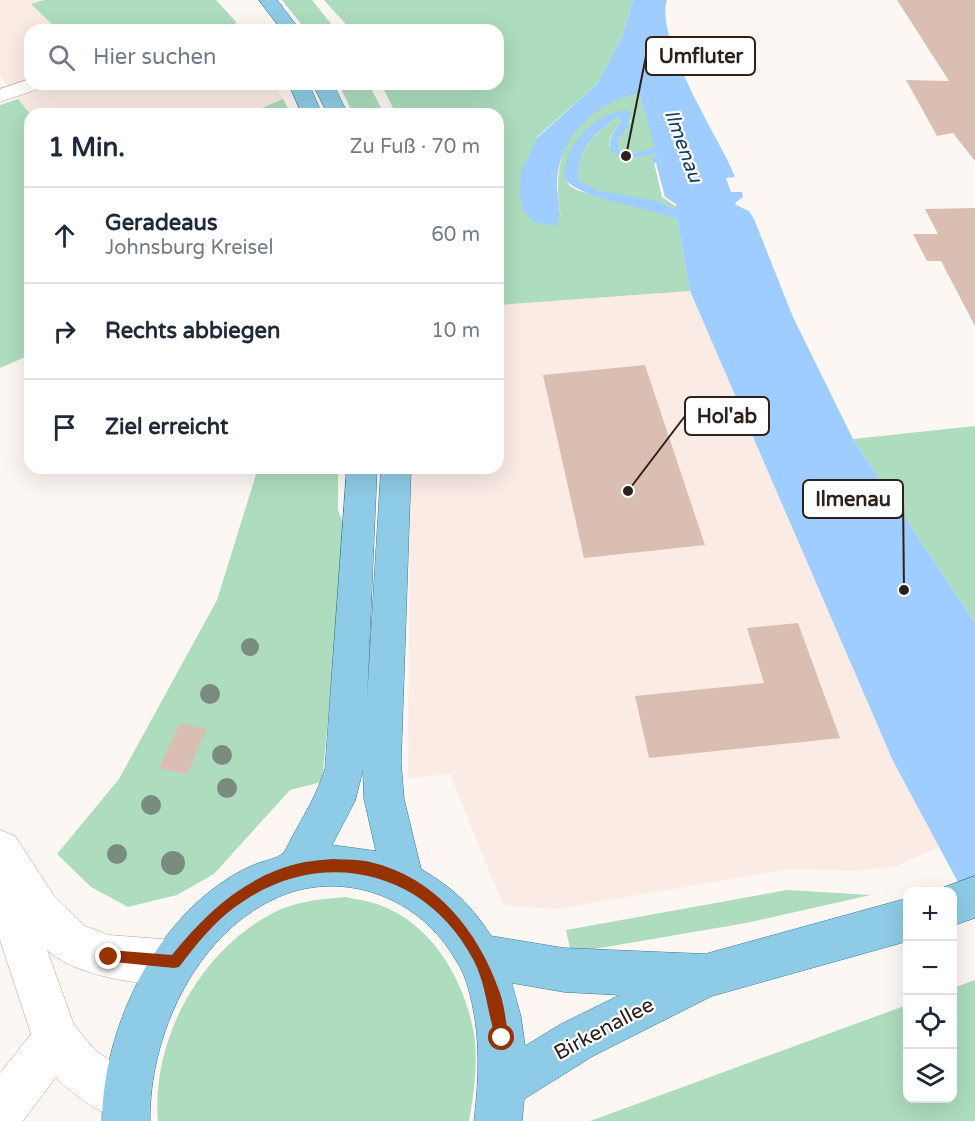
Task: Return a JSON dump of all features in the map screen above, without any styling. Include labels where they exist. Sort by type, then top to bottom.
[{"type":"main road","points":[[268,0],[286,24]]},
{"type":"main road","points":[[302,90],[309,108]]},
{"type":"main road","points":[[326,90],[335,108]]},
{"type":"main road","points":[[296,870],[334,801],[344,770],[362,474]]},
{"type":"main road","points":[[396,474],[382,763],[384,799],[404,880]]},
{"type":"main road","points":[[126,1109],[134,1049],[151,1002],[174,962],[201,929],[231,902],[263,883],[296,870],[333,865],[360,867],[404,880],[442,908],[459,926],[479,956],[494,995],[502,1038],[501,1103]]},
{"type":"main road","points":[[957,903],[975,897]]},
{"type":"main road","name":"Birkenallee","points":[[501,1103],[578,1040],[706,976],[903,920]]},
{"type":"main road","name":"Birkenallee","points":[[479,956],[564,970],[706,976]]},
{"type":"street","points":[[0,96],[24,88]]},
{"type":"street","points":[[0,851],[40,912],[70,942],[109,957],[174,962]]},
{"type":"street","points":[[0,877],[56,1040],[79,1068],[126,1109]]},
{"type":"street","points":[[0,1112],[56,1040]]},
{"type":"shaded area","points":[[0,0],[44,0],[31,4],[52,24],[24,24],[24,90],[278,90],[283,99],[262,108],[25,108],[0,76]]},
{"type":"shaded area","points":[[690,291],[893,761],[939,847],[897,866],[858,871],[790,869],[556,909],[503,905],[450,774],[408,778],[410,474],[504,474],[504,305]]},
{"type":"green space","points":[[44,0],[216,0],[237,23],[52,24],[31,4]]},
{"type":"green space","points":[[282,0],[312,0],[331,24],[301,24]]},
{"type":"green space","points":[[324,0],[633,0],[622,37],[597,84],[537,137],[561,217],[558,194],[559,173],[563,154],[571,137],[582,122],[597,110],[616,100],[639,93],[656,147],[630,154],[620,151],[618,140],[631,120],[616,112],[591,126],[564,178],[570,186],[579,191],[649,208],[677,219],[690,291],[504,305],[504,108],[393,108],[384,90],[504,90],[504,24],[346,24]]},
{"type":"green space","points":[[342,90],[372,90],[381,108],[350,108]]},
{"type":"green space","points":[[18,99],[25,108],[24,358],[0,368],[0,105]]},
{"type":"green space","points":[[283,99],[288,108],[262,108]]},
{"type":"green space","points":[[618,117],[621,120],[611,136],[609,146],[624,159],[658,154],[659,156],[653,158],[662,197],[677,207],[676,209],[664,204],[600,191],[577,180],[580,160],[589,143]]},
{"type":"green space","points":[[975,426],[975,623],[853,439]]},
{"type":"green space","points":[[256,474],[338,474],[338,510],[346,530],[322,782],[290,790],[214,874],[177,895],[128,907],[91,887],[57,854],[119,779],[217,600]]},
{"type":"green space","points":[[787,890],[871,895],[746,923],[571,953],[566,930]]},
{"type":"green space","points":[[346,897],[378,904],[401,915],[432,942],[455,976],[470,1014],[474,1034],[475,1078],[469,1121],[158,1121],[158,1090],[163,1060],[172,1030],[185,1001],[202,975],[222,951],[245,930],[280,910],[298,903]]},
{"type":"green space","points":[[975,980],[975,1121],[590,1121],[903,1006],[903,1103],[957,1103],[957,987]]},
{"type":"water","points":[[633,0],[667,0],[665,16],[677,58],[735,177],[726,178],[731,192],[742,192],[743,197],[735,203],[749,211],[754,219],[793,317],[853,439],[975,623],[975,914],[893,761],[690,291],[677,219],[584,192],[572,186],[564,178],[569,154],[575,143],[592,125],[614,113],[626,110],[631,113],[628,127],[618,140],[620,151],[630,154],[655,147],[639,93],[608,104],[595,113],[573,136],[560,164],[557,187],[560,210],[556,226],[534,222],[523,210],[520,195],[521,172],[538,137],[597,84],[622,37]],"holes":[[[618,117],[621,120],[611,139],[611,151],[624,159],[658,154],[653,158],[653,163],[656,163],[665,197],[676,204],[676,209],[656,201],[597,190],[578,180],[580,160],[589,143]]]},
{"type":"building","points":[[897,0],[975,0],[975,161],[953,133],[937,136],[906,80],[949,81]]},
{"type":"building","points":[[975,208],[975,326],[941,261],[927,261],[913,234],[938,234],[925,209]]},
{"type":"building","points":[[645,365],[705,545],[584,558],[543,375]]},
{"type":"building","points":[[798,623],[840,738],[649,758],[635,696],[764,683],[747,628]]},
{"type":"building","points":[[180,723],[207,729],[187,774],[159,768]]},
{"type":"place","name":"Umfluter","points":[[626,156]]},
{"type":"place","name":"Hol'ab","points":[[628,491]]},
{"type":"place","name":"Ilmenau","points":[[904,590]]},
{"type":"route","points":[[109,957],[174,962],[201,929],[231,902],[263,883],[296,870],[333,865],[369,868],[404,880],[423,892],[459,926],[479,956],[494,995],[502,1038]]}]
